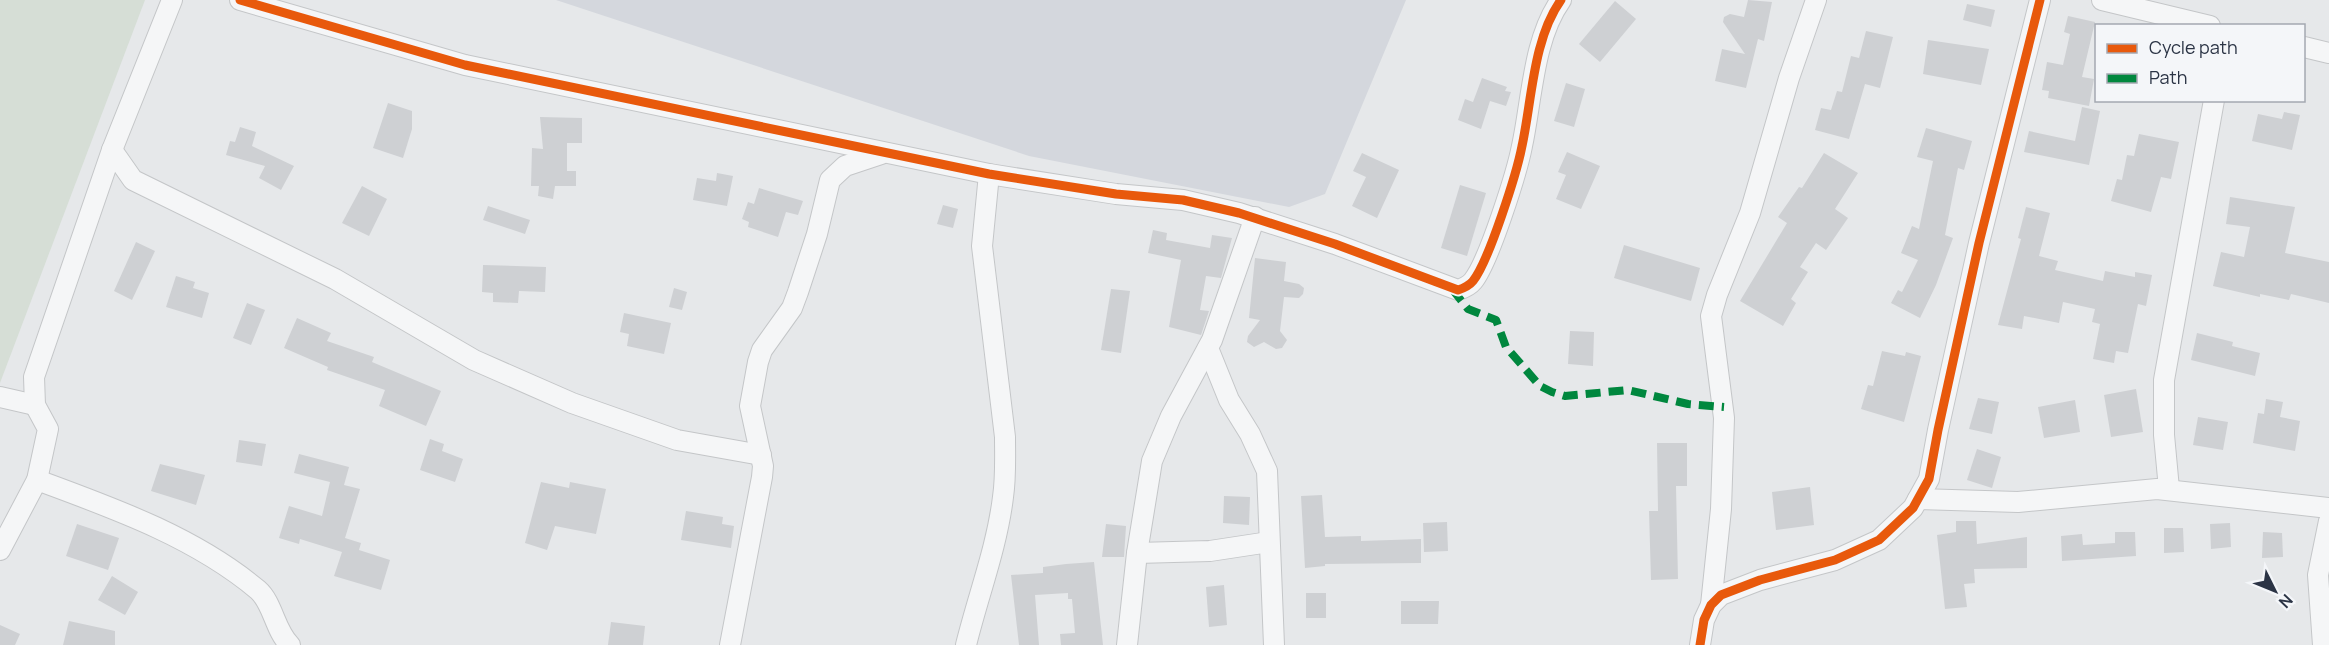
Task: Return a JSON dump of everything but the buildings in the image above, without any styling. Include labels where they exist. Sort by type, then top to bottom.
[{"type":"street","points":[[0,550],[37,480],[48,429],[35,405],[33,377],[112,150],[172,0]]},
{"type":"street","points":[[240,0],[465,65],[989,174],[1116,194],[1183,200],[1255,217],[1458,290],[1471,284],[1491,241],[1519,158],[1546,25],[1561,0]]},
{"type":"street","points":[[1700,645],[1704,620],[1711,605],[1721,509],[1724,418],[1711,316],[1717,294],[1750,213],[1802,37],[1816,0]]},
{"type":"street","points":[[1711,605],[1721,595],[1760,580],[1835,560],[1879,540],[1913,508],[1929,479],[1979,243],[2040,0]]},
{"type":"street","points":[[2102,0],[2202,24]]},
{"type":"street","points":[[2305,47],[2329,53]]},
{"type":"street","points":[[2169,489],[2164,435],[2164,380],[2214,102]]},
{"type":"street","points":[[112,150],[133,180],[335,279],[474,360],[572,403],[677,440],[761,455]]},
{"type":"street","points":[[730,645],[762,477],[761,455],[750,406],[758,362],[762,350],[792,308],[814,243],[830,180],[845,166],[884,153]]},
{"type":"street","points":[[966,645],[993,545],[1003,498],[1006,469],[1005,437],[982,246],[989,174]]},
{"type":"street","points":[[1127,645],[1137,553],[1152,461],[1171,417],[1208,348],[1255,217]]},
{"type":"street","points":[[1208,348],[1229,400],[1250,434],[1267,471],[1274,645]]},
{"type":"street","points":[[0,397],[35,405]]},
{"type":"street","points":[[37,480],[120,511],[198,548],[260,592],[290,645]]},
{"type":"street","points":[[1918,499],[2018,502],[2137,489],[2169,489],[2329,508]]},
{"type":"street","points":[[2323,645],[2325,596],[2318,575],[2329,521]]},
{"type":"street","points":[[1137,553],[1210,550],[1269,542]]},
{"type":"shaded area","points":[[0,0],[145,0],[0,383]]},
{"type":"shaded area","points":[[556,0],[1406,0],[1325,194],[1289,207],[1029,156]]},
{"type":"marked path","points":[[1452,289],[1468,309],[1496,320],[1506,347],[1540,386],[1552,392],[1565,396],[1628,390],[1688,404],[1724,407]]},
{"type":"cycle path","points":[[240,0],[465,65],[989,174],[1116,194],[1183,200],[1239,213],[1335,244],[1458,290],[1470,284],[1479,271],[1502,216],[1522,146],[1539,51],[1544,33],[1561,0]]},
{"type":"cycle path","points":[[1700,645],[1704,620],[1711,605],[1721,595],[1760,580],[1835,560],[1879,540],[1913,508],[1929,479],[1979,243],[2040,0]]}]
